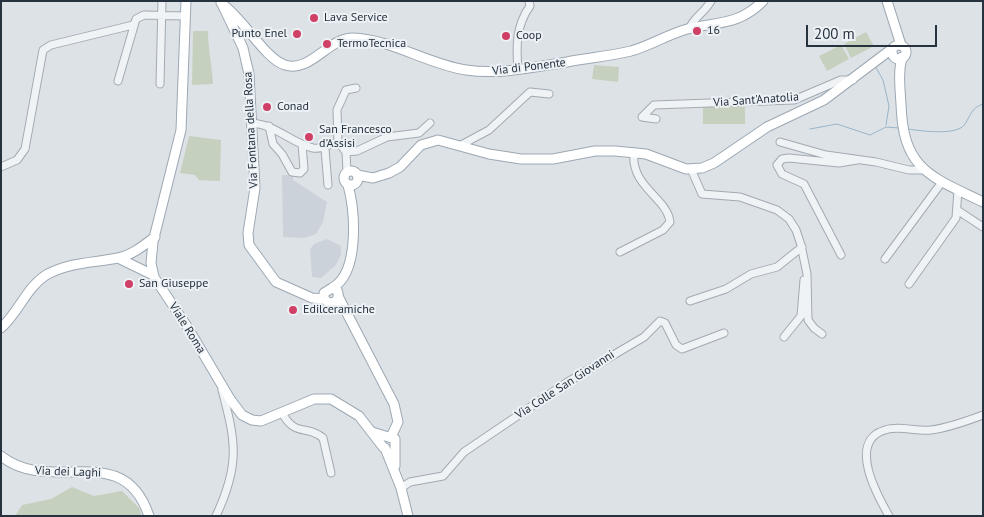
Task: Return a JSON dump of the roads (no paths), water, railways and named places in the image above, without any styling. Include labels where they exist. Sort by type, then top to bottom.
[{"type":"main road","name":"Viale Roma","points":[[186,1],[180,135],[154,237],[151,258],[153,275],[191,332],[236,409],[248,419],[261,420],[314,399],[331,399],[352,410],[384,448],[401,488],[408,516]]},
{"type":"main road","name":"Via di Ponente","points":[[240,41],[251,41],[279,63],[296,66],[340,40],[356,38],[460,69],[492,72],[518,70],[622,53],[689,29],[732,21],[749,13],[763,1]]},
{"type":"main road","points":[[887,1],[897,34],[904,136],[909,151],[921,167],[942,182],[983,202]]},
{"type":"main road","name":"Via di Ponente","points":[[221,2],[233,11],[268,54]]},
{"type":"main road","name":"Via Fontana della Rosa","points":[[221,2],[240,41],[248,70],[255,188],[248,235],[249,245],[273,280],[306,295],[331,295]]},
{"type":"main road","points":[[232,26],[248,28]]},
{"type":"main road","name":"Via Sant'Anatolia","points":[[691,169],[711,164],[762,130],[813,107],[853,80],[867,66],[879,58],[897,54]]},
{"type":"main road","points":[[331,295],[342,279],[348,265],[353,241],[352,178],[373,178],[396,170],[421,145],[428,142],[441,140],[489,154],[521,159],[553,158],[602,151],[634,152],[691,169]]},
{"type":"main road","points":[[1,328],[32,288],[47,275],[80,263],[118,258],[137,250],[154,237]]},
{"type":"main road","points":[[136,266],[146,263],[151,258],[146,252],[137,250]]},
{"type":"main road","points":[[118,258],[153,275]]},
{"type":"main road","name":"Viale Roma","points":[[331,295],[358,330],[391,395],[398,422],[393,442],[396,476]]},
{"type":"main road","points":[[372,432],[393,442]]},
{"type":"main road","points":[[384,448],[384,440],[393,442]]},
{"type":"main road","name":"Via dei Laghi","points":[[1,456],[18,467],[35,472],[52,473],[86,470],[112,475],[137,492],[150,516]]},
{"type":"street","points":[[160,84],[162,1]]},
{"type":"street","points":[[518,70],[519,32],[522,16],[530,6],[529,1]]},
{"type":"street","points":[[689,29],[693,22],[704,14],[711,1]]},
{"type":"street","points":[[118,81],[133,25],[140,16],[185,16]]},
{"type":"street","points":[[1,167],[13,162],[24,151],[40,55],[44,48],[133,25]]},
{"type":"street","name":"Via Sant'Anatolia","points":[[656,119],[642,117],[654,105],[792,100],[806,96],[841,80],[853,80]]},
{"type":"street","points":[[352,178],[346,152],[338,142],[337,110],[346,90],[356,88]]},
{"type":"street","points":[[461,145],[489,130],[528,93],[534,91],[549,94]]},
{"type":"street","points":[[251,123],[269,126],[313,148],[325,148],[338,142]]},
{"type":"street","points":[[346,152],[357,150],[386,137],[419,133],[430,123]]},
{"type":"street","points":[[269,126],[274,146],[282,154],[289,170],[294,173],[300,173],[304,169],[302,144]]},
{"type":"street","points":[[780,142],[826,156],[910,170],[921,167]]},
{"type":"street","points":[[325,148],[328,184]]},
{"type":"street","points":[[620,252],[664,230],[670,222],[667,214],[635,172],[634,152]]},
{"type":"street","points":[[841,255],[804,184],[782,174],[777,165],[782,159],[791,158],[839,163],[857,160]]},
{"type":"street","points":[[691,169],[702,194],[732,195],[781,212],[795,228],[807,278],[808,318],[812,326],[822,334]]},
{"type":"street","points":[[885,259],[942,182]]},
{"type":"street","points":[[909,284],[939,238],[953,222],[957,210],[958,190]]},
{"type":"street","points":[[957,210],[983,227]]},
{"type":"street","points":[[690,301],[726,289],[751,274],[777,267],[802,251]]},
{"type":"street","points":[[784,337],[801,314],[804,280],[802,251]]},
{"type":"street","name":"Via Colle San Giovanni","points":[[401,488],[410,482],[443,476],[464,452],[566,383],[646,335],[660,321],[665,323],[676,345],[682,349],[724,333]]},
{"type":"street","points":[[216,516],[230,485],[234,459],[232,426],[221,384]]},
{"type":"street","points":[[282,413],[294,428],[322,437],[331,473]]},
{"type":"street","points":[[889,516],[874,489],[868,467],[867,449],[875,436],[892,428],[938,429],[983,415]]},
{"type":"waterway","points":[[875,66],[883,80],[889,106],[886,125]]},
{"type":"waterway","points":[[908,129],[939,132],[955,130],[961,128],[974,110],[983,104]]},
{"type":"waterway","points":[[810,129],[837,124],[870,135],[886,127],[899,128]]},
{"type":"place","name":"Lava Service","points":[[314,18]]},
{"type":"place","name":"16","points":[[697,31]]},
{"type":"place","name":"Punto Enel","points":[[297,34]]},
{"type":"place","name":"Coop","points":[[506,36]]},
{"type":"place","name":"TermoTecnica","points":[[327,44]]},
{"type":"place","name":"Conad","points":[[267,107]]},
{"type":"place","name":"San Francesco d'Assisi","points":[[309,137]]},
{"type":"place","name":"San Giuseppe","points":[[129,284]]},
{"type":"place","name":"Edilceramiche","points":[[293,310]]}]
